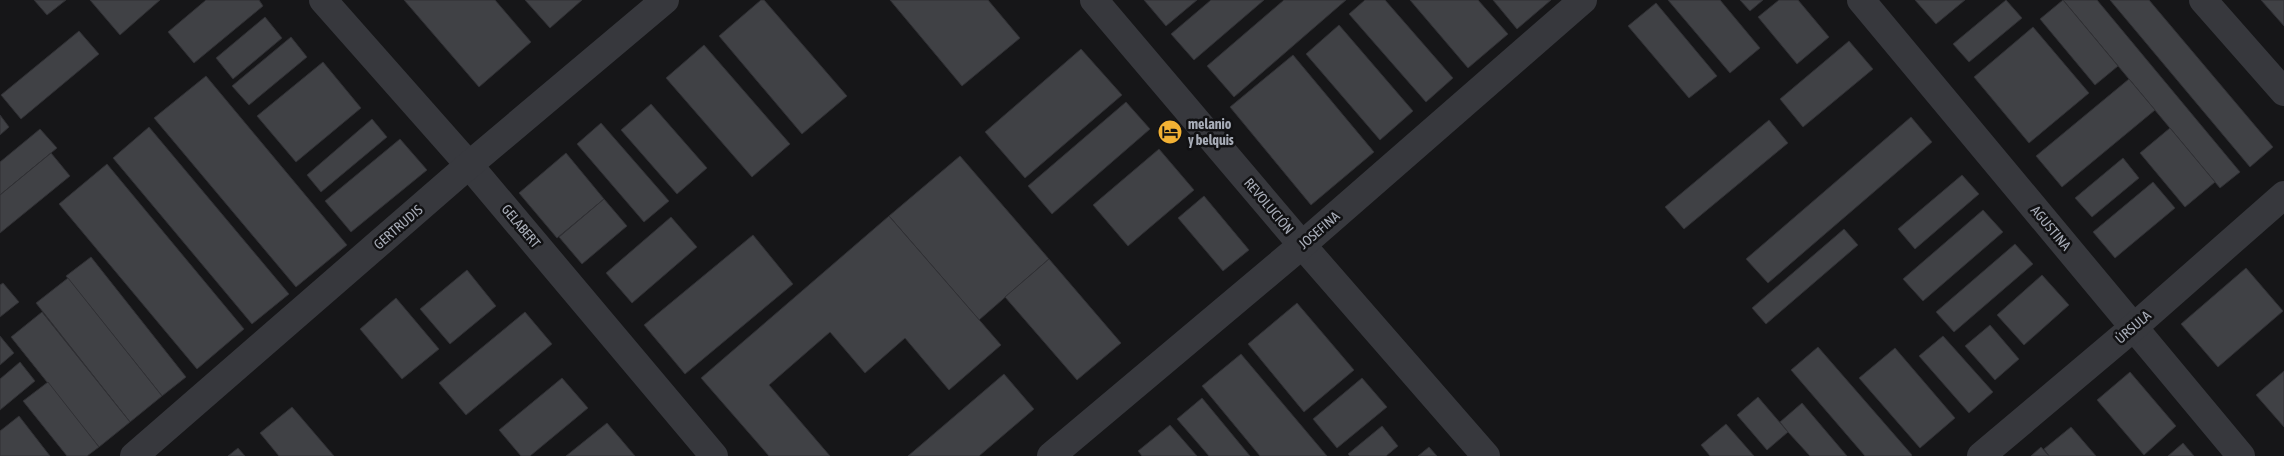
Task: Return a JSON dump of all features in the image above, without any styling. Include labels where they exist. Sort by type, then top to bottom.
[{"type":"street","name":"GELABERT","points":[[323,0],[469,165],[714,456]]},
{"type":"street","name":"GERTRUDIS","points":[[134,456],[469,165],[665,0]]},
{"type":"street","name":"REVOLUCIÓN","points":[[1094,0],[1302,245],[1486,456]]},
{"type":"street","name":"JOSEFINA","points":[[1051,456],[1302,245],[1583,0]]},
{"type":"street","name":"AGUSTINA","points":[[1861,0],[2241,456]]},
{"type":"street","points":[[2203,0],[2284,92]]},
{"type":"street","name":"ÚRSULA","points":[[1981,456],[2134,327],[2284,195]]},
{"type":"building","points":[[34,0],[66,0],[47,15]]},
{"type":"building","points":[[90,0],[160,0],[120,35]]},
{"type":"building","points":[[206,0],[259,0],[263,6],[194,63],[168,32]]},
{"type":"building","points":[[404,0],[495,0],[531,42],[479,87]]},
{"type":"building","points":[[525,0],[582,0],[550,28]]},
{"type":"building","points":[[761,0],[764,0],[847,96],[802,134],[719,36]]},
{"type":"building","points":[[890,0],[988,0],[1020,38],[962,86]]},
{"type":"building","points":[[1144,0],[1197,0],[1166,26]]},
{"type":"building","points":[[1211,0],[1264,0],[1194,60],[1171,34]]},
{"type":"building","points":[[1284,0],[1346,0],[1234,97],[1207,66]]},
{"type":"building","points":[[1365,0],[1385,0],[1453,78],[1426,102],[1349,14]]},
{"type":"building","points":[[1410,0],[1478,0],[1508,34],[1468,68]]},
{"type":"building","points":[[1493,0],[1551,0],[1517,29]]},
{"type":"building","points":[[1668,0],[1720,0],[1760,48],[1730,73]]},
{"type":"building","points":[[1740,0],[1763,0],[1750,11]]},
{"type":"building","points":[[1779,0],[1798,0],[1829,37],[1797,64],[1758,17]]},
{"type":"building","points":[[1915,0],[1965,0],[1936,24]]},
{"type":"building","points":[[2006,0],[2022,18],[1969,62],[1953,44]]},
{"type":"building","points":[[2063,0],[2097,0],[2240,172],[2220,188]]},
{"type":"building","points":[[2063,0],[2118,66],[2095,85],[2040,19]]},
{"type":"building","points":[[2110,0],[2149,0],[2273,147],[2250,167]]},
{"type":"building","points":[[2261,0],[2284,0],[2284,26]]},
{"type":"building","points":[[1656,3],[1717,76],[1689,98],[1628,26]]},
{"type":"building","points":[[265,17],[282,38],[233,79],[216,58]]},
{"type":"building","points":[[1339,25],[1413,111],[1380,140],[1306,54]]},
{"type":"building","points":[[2033,27],[2089,93],[2029,143],[1974,77]]},
{"type":"building","points":[[79,31],[99,54],[21,119],[1,95]]},
{"type":"building","points":[[291,37],[307,57],[249,105],[232,86]]},
{"type":"building","points":[[1849,41],[1873,69],[1803,127],[1780,99]]},
{"type":"building","points":[[704,45],[790,144],[752,177],[666,78]]},
{"type":"building","points":[[1081,49],[1122,95],[1025,178],[985,132]]},
{"type":"building","points":[[1293,55],[1374,152],[1311,205],[1230,107]]},
{"type":"building","points":[[323,62],[361,108],[296,162],[257,116]]},
{"type":"building","points":[[206,76],[347,245],[296,287],[154,118]]},
{"type":"building","points":[[2129,79],[2155,110],[2062,187],[2036,156]]},
{"type":"building","points":[[1126,102],[1150,129],[1052,214],[1028,186]]},
{"type":"building","points":[[651,104],[707,168],[677,194],[621,130]]},
{"type":"building","points":[[0,115],[9,127],[0,135]]},
{"type":"building","points":[[1911,117],[1932,142],[1768,283],[1746,259]]},
{"type":"building","points":[[372,119],[387,137],[321,192],[307,175]]},
{"type":"building","points":[[1769,120],[1788,143],[1684,229],[1665,207]]},
{"type":"building","points":[[601,123],[669,201],[644,222],[577,144]]},
{"type":"building","points":[[149,127],[289,294],[252,324],[113,158]]},
{"type":"building","points":[[2170,128],[2215,182],[2185,207],[2140,153]]},
{"type":"building","points":[[40,129],[57,148],[0,195],[0,162]]},
{"type":"building","points":[[400,139],[427,170],[351,232],[325,201]]},
{"type":"building","points":[[1159,149],[1194,190],[1128,246],[1093,205]]},
{"type":"building","points":[[51,153],[70,176],[0,233],[0,195]]},
{"type":"building","points":[[566,153],[604,199],[557,238],[519,193]]},
{"type":"building","points":[[960,156],[1049,259],[979,320],[889,216]]},
{"type":"building","points":[[2123,158],[2139,178],[2092,217],[2075,198]]},
{"type":"building","points":[[107,164],[244,329],[197,369],[59,204]]},
{"type":"building","points":[[1962,175],[1979,194],[1915,249],[1898,229]]},
{"type":"building","points":[[2153,182],[2175,208],[2115,258],[2093,232]]},
{"type":"building","points":[[1204,196],[1249,250],[1223,271],[1178,218]]},
{"type":"building","points":[[604,199],[627,226],[582,264],[559,237]]},
{"type":"building","points":[[1983,210],[2003,232],[1923,301],[1903,279]]},
{"type":"building","points":[[889,216],[1001,345],[949,390],[905,338],[865,373],[830,332],[769,385],[830,456],[769,456],[701,378]]},
{"type":"building","points":[[671,217],[697,247],[632,303],[606,273]]},
{"type":"building","points":[[1844,229],[1858,245],[1766,324],[1752,308]]},
{"type":"building","points":[[753,235],[793,284],[685,374],[644,325]]},
{"type":"building","points":[[2015,244],[2033,264],[1954,332],[1936,312]]},
{"type":"building","points":[[91,257],[186,377],[162,396],[66,276]]},
{"type":"building","points":[[1049,259],[1121,343],[1077,380],[1005,297]]},
{"type":"building","points":[[2246,268],[2283,311],[2218,367],[2181,324]]},
{"type":"building","points":[[467,270],[496,306],[450,344],[420,309]]},
{"type":"building","points":[[2042,275],[2069,305],[2024,345],[1997,315]]},
{"type":"building","points":[[68,278],[162,396],[130,422],[36,303]]},
{"type":"building","points":[[3,283],[19,302],[0,317],[0,285]]},
{"type":"building","points":[[396,298],[439,349],[402,379],[360,329]]},
{"type":"building","points":[[1297,303],[1354,370],[1304,412],[1248,344]]},
{"type":"building","points":[[42,312],[130,422],[99,447],[11,337]]},
{"type":"building","points":[[525,312],[552,344],[466,415],[439,383]]},
{"type":"building","points":[[1990,325],[2019,359],[1995,380],[1965,346]]},
{"type":"building","points":[[0,336],[14,353],[0,365]]},
{"type":"building","points":[[1943,336],[1993,392],[1969,413],[1919,356]]},
{"type":"building","points":[[1818,347],[1911,456],[1865,456],[1791,370]]},
{"type":"building","points":[[1895,348],[1955,418],[1920,448],[1859,378]]},
{"type":"building","points":[[1241,354],[1327,456],[1260,456],[1202,386]]},
{"type":"building","points":[[20,362],[35,381],[0,410],[0,379]]},
{"type":"building","points":[[2284,371],[2284,427],[2256,395]]},
{"type":"building","points":[[2130,372],[2176,426],[2144,455],[2097,400]]},
{"type":"building","points":[[1004,374],[1034,409],[979,456],[908,456]]},
{"type":"building","points":[[562,378],[588,408],[530,456],[521,456],[499,430]]},
{"type":"building","points":[[1362,378],[1387,407],[1337,448],[1313,419]]},
{"type":"building","points":[[48,382],[99,447],[87,456],[67,456],[23,401]]},
{"type":"building","points":[[1758,397],[1788,432],[1767,450],[1737,415]]},
{"type":"building","points":[[1202,398],[1250,456],[1209,456],[1177,419]]},
{"type":"building","points":[[1802,403],[1847,456],[1810,456],[1788,432],[1780,422]]},
{"type":"building","points":[[292,407],[334,456],[279,456],[260,433]]},
{"type":"building","points":[[19,416],[50,456],[0,456],[0,431]]},
{"type":"building","points":[[607,423],[635,456],[566,456]]},
{"type":"building","points":[[1726,424],[1754,456],[1710,456],[1701,445]]},
{"type":"building","points":[[1170,425],[1197,456],[1142,456],[1138,451]]},
{"type":"building","points":[[1382,426],[1398,446],[1386,456],[1350,456],[1348,454]]},
{"type":"building","points":[[2071,427],[2096,456],[2049,456],[2044,449]]},
{"type":"building","points":[[2183,443],[2194,456],[2168,456]]},
{"type":"building","points":[[1429,447],[1437,456],[1418,456]]},
{"type":"building","points":[[2041,447],[2049,456],[2031,456]]},
{"type":"building","points":[[238,448],[245,456],[228,456]]},
{"type":"place","name":"melanio y belquis","points":[[1170,132]]}]
